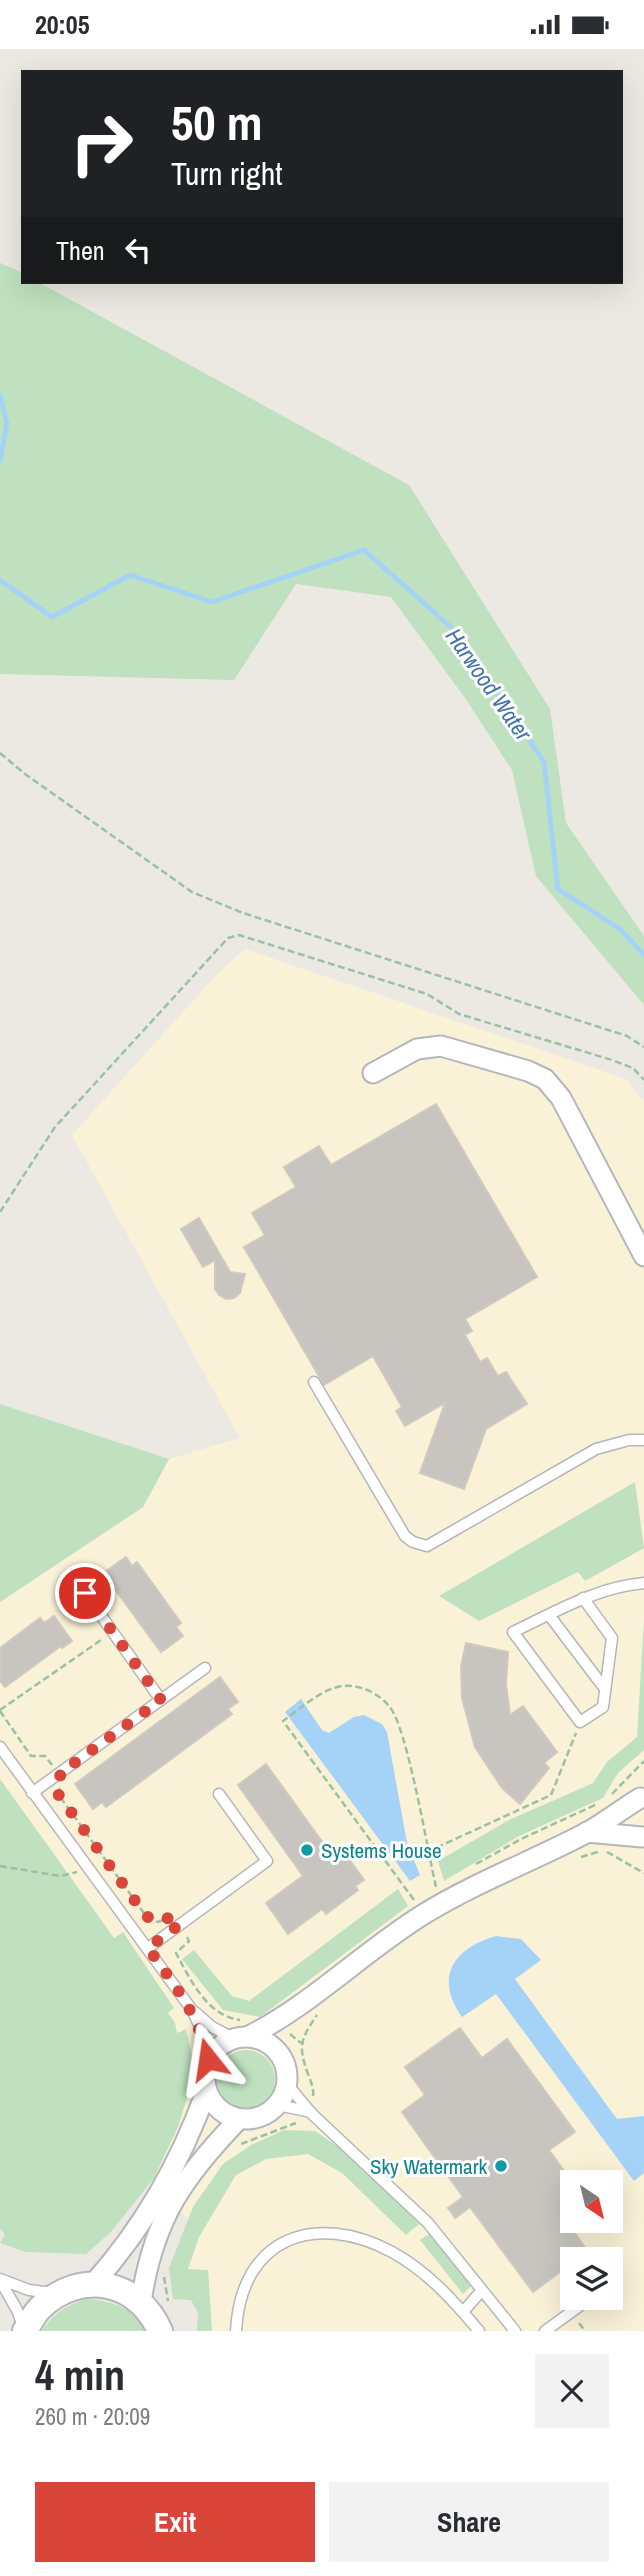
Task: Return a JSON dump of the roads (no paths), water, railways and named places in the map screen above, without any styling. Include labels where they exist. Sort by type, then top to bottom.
[{"type":"street","points":[[373,1073],[417,1049],[441,1046],[528,1071],[545,1080],[561,1098],[644,1256]]},
{"type":"street","points":[[587,1832],[643,1838],[635,1818],[642,1795]]},
{"type":"street","points":[[242,2032],[265,2041],[278,2051],[287,2072],[287,2084],[278,2105],[260,2117],[239,2119],[215,2107],[206,2092],[204,2075],[208,2059],[219,2046],[242,2032],[274,2024],[338,1974],[423,1915],[480,1883],[587,1832],[642,1795]]},
{"type":"street","points":[[278,2051],[298,2007]]},
{"type":"street","points":[[94,2283],[122,2251],[141,2223],[191,2134],[206,2092]]},
{"type":"street","points":[[141,2302],[150,2253],[173,2201],[208,2151],[239,2119]]},
{"type":"street","points":[[25,2331],[38,2310],[58,2293],[94,2283],[120,2289],[141,2302],[155,2318],[160,2331]]},
{"type":"lane","points":[[314,1382],[405,1536],[426,1546],[596,1449],[629,1440],[644,1440]]},
{"type":"lane","points":[[583,1598],[612,1638],[603,1706],[580,1722],[513,1632],[583,1598],[627,1584],[644,1583]]},
{"type":"lane","points":[[85,1593],[161,1700]]},
{"type":"lane","points":[[549,1615],[605,1689]]},
{"type":"lane","points":[[32,1793],[205,1668]]},
{"type":"lane","points":[[0,1747],[87,1870],[192,2010],[203,2033],[208,2059]]},
{"type":"lane","points":[[148,1948],[267,1861],[219,1794]]},
{"type":"lane","points":[[192,2010],[212,2027],[242,2032]]},
{"type":"lane","points":[[287,2084],[311,2113],[428,2223],[515,2331]]},
{"type":"lane","points":[[278,2105],[311,2113]]},
{"type":"lane","points":[[236,2331],[241,2297],[255,2266],[281,2242],[322,2231],[357,2237],[393,2253],[434,2281],[478,2331]]},
{"type":"lane","points":[[0,2280],[29,2290],[58,2293]]},
{"type":"lane","points":[[0,2280],[25,2331]]},
{"type":"lane","points":[[463,2312],[482,2290]]},
{"type":"lane","points":[[545,2331],[573,2310]]},
{"type":"water","points":[[301,1699],[322,1730],[329,1733],[354,1717],[364,1715],[382,1724],[387,1732],[407,1843],[420,1875],[410,1881],[285,1712]]},
{"type":"water","points":[[496,1936],[521,1939],[541,1960],[515,1979],[617,2119],[644,2116],[644,2173],[634,2181],[496,1994],[462,2017],[454,2003],[449,1990],[452,1966],[469,1948]]},
{"type":"waterway","name":"Harwood Water","points":[[0,395],[7,423],[0,461]]},
{"type":"waterway","name":"Harwood Water","points":[[0,580],[52,617],[130,575],[212,602],[364,550],[453,629],[544,762],[558,889],[620,929],[644,955]]},
{"type":"place","name":"Systems House","points":[[307,1850]]},
{"type":"place","name":"Sky Watermark","points":[[501,2166]]}]
